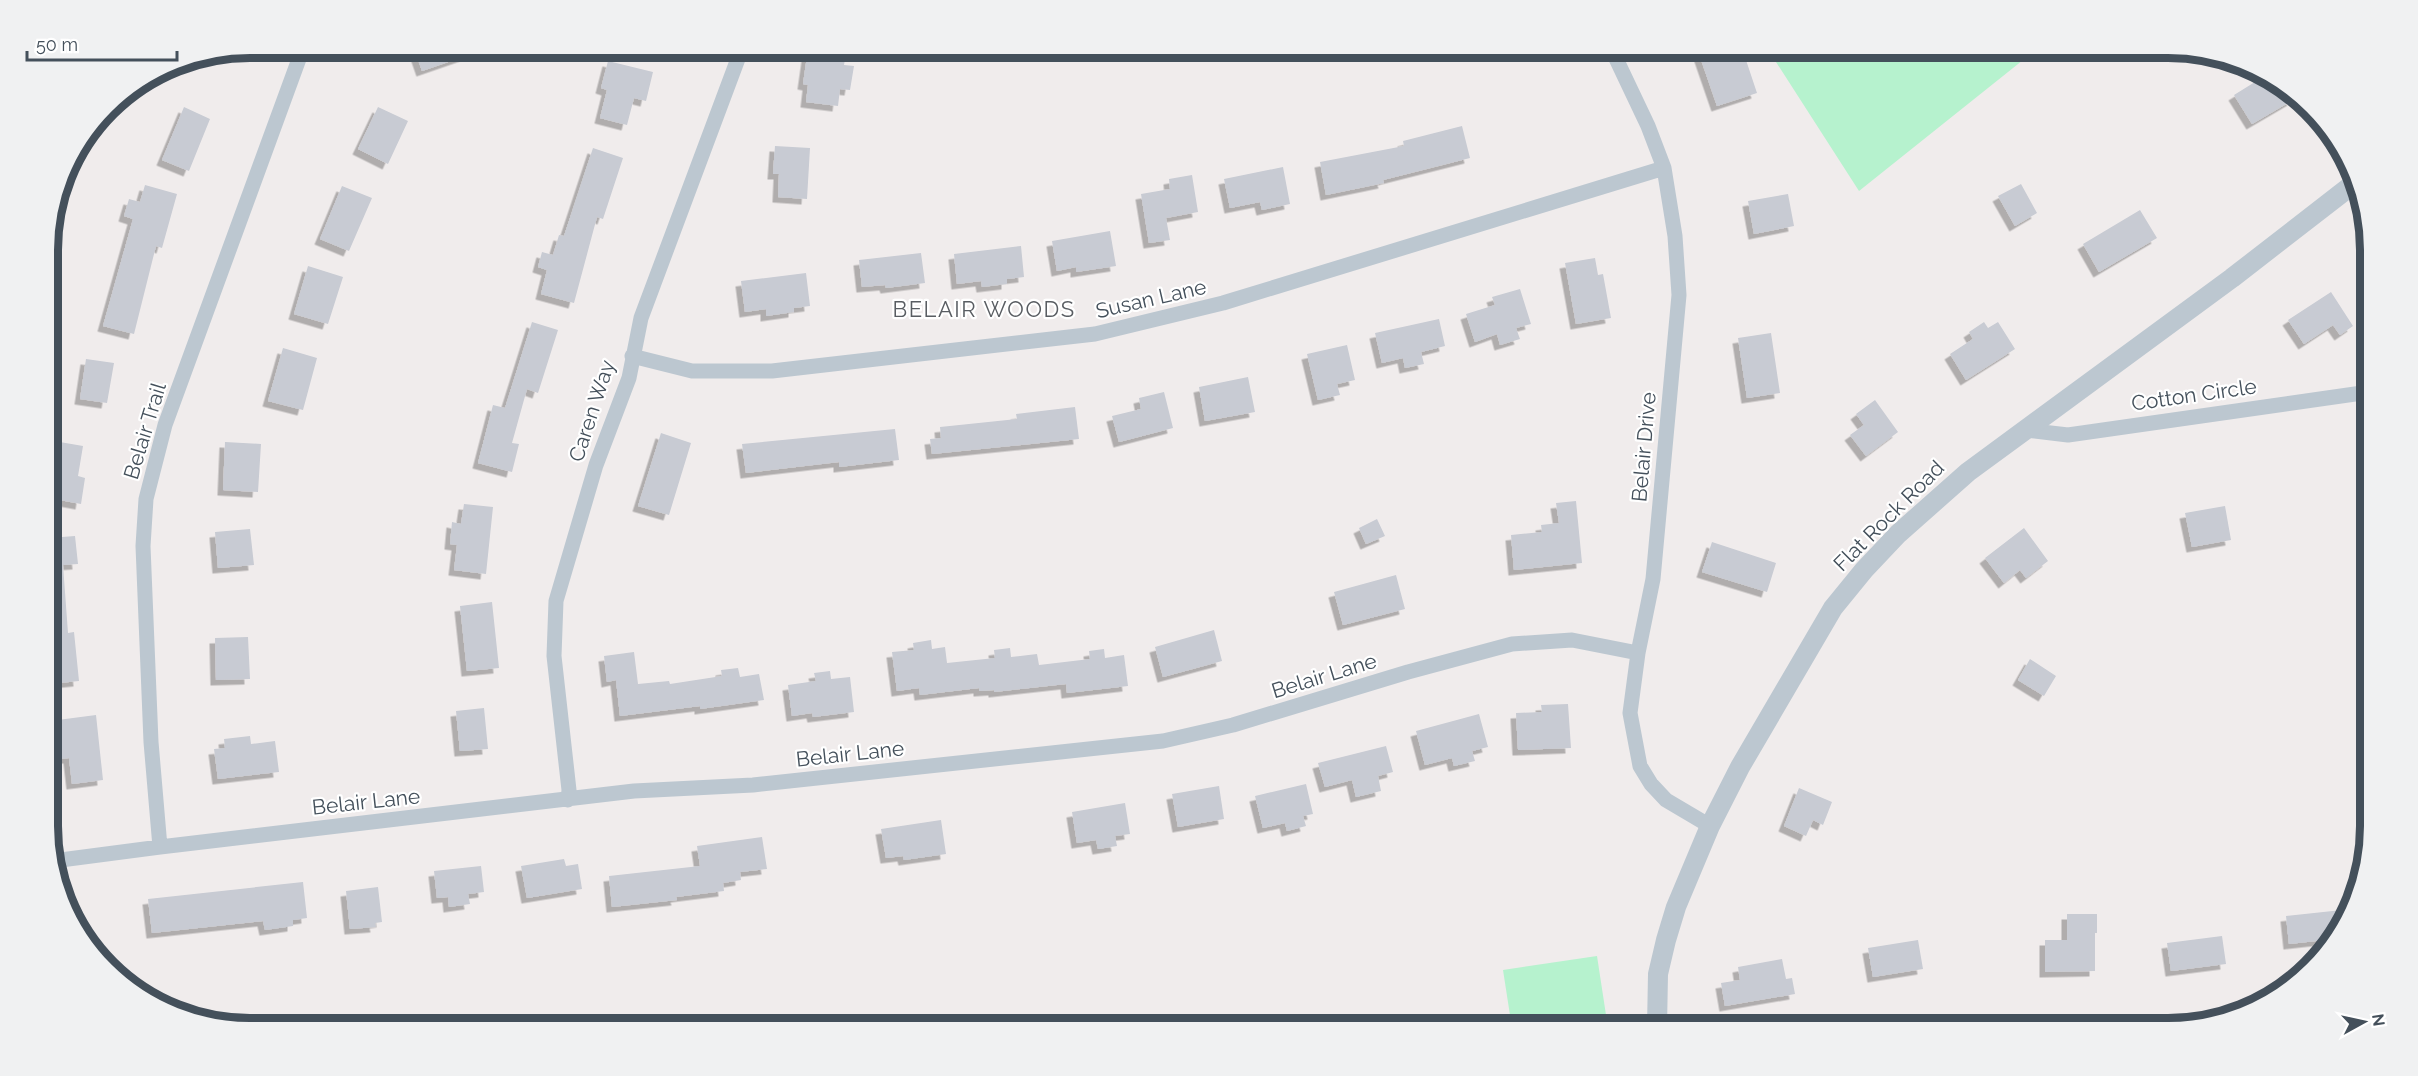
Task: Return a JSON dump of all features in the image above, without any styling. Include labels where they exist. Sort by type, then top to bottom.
[{"type":"street","name":"Belair Drive","points":[[1616,58],[1665,168],[1675,236],[1679,295],[1653,579],[1638,653],[1630,713],[1640,766],[1651,783],[1666,800],[1710,826]]},
{"type":"street","name":"Belair Trail","points":[[160,846],[152,742],[143,546],[146,499],[165,425],[299,59]]},
{"type":"street","name":"Caren Way","points":[[568,800],[569,790],[554,656],[556,601],[596,465],[629,378],[641,318],[738,59]]},
{"type":"street","name":"Susan Lane","points":[[632,356],[692,371],[772,371],[1095,334],[1223,303],[1665,168]]},
{"type":"street","name":"Flat Rock Road","points":[[1657,1017],[1658,975],[1666,940],[1676,907],[1710,826],[1757,737],[1833,608],[1845,593],[1898,534],[1968,472],[2232,278],[2349,188]]},
{"type":"street","name":"Cotton Circle","points":[[2026,430],[2068,435],[2360,393]]},
{"type":"street","name":"Belair Lane","points":[[62,860],[160,846],[634,791],[776,783],[1163,741],[1233,725],[1408,672],[1512,644],[1572,640],[1638,653]]},
{"type":"green space","points":[[1774,58],[2025,58],[1859,191]]},
{"type":"green space","points":[[1597,956],[1606,1017],[1510,1017],[1503,970]]},
{"type":"building","points":[[1701,58],[1745,58],[1757,93],[1717,106]]},
{"type":"building","points":[[418,59],[457,59],[422,71]]},
{"type":"building","points":[[807,59],[845,59],[844,65],[854,66],[850,90],[840,89],[838,106],[806,102],[808,85],[803,84]]},
{"type":"building","points":[[608,61],[653,72],[646,101],[634,98],[627,125],[600,118],[607,90],[601,88]]},
{"type":"building","points":[[2257,81],[2289,102],[2252,124],[2234,95]]},
{"type":"building","points":[[184,107],[210,119],[189,171],[162,160]]},
{"type":"building","points":[[378,107],[408,121],[388,164],[358,149]]},
{"type":"building","points":[[1462,126],[1470,158],[1383,180],[1384,183],[1326,195],[1320,162],[1404,146],[1403,141]]},
{"type":"building","points":[[775,146],[810,148],[807,199],[778,197],[779,174],[773,174]]},
{"type":"building","points":[[593,148],[623,158],[603,219],[597,217],[574,303],[541,294],[547,270],[538,267],[542,252],[553,255],[559,235],[564,236]]},
{"type":"building","points":[[1283,167],[1290,204],[1262,210],[1260,202],[1230,208],[1224,179]]},
{"type":"building","points":[[1192,175],[1198,212],[1166,218],[1170,240],[1149,243],[1141,194],[1170,189],[1169,179]]},
{"type":"building","points":[[2021,184],[2037,213],[2015,226],[1998,196]]},
{"type":"building","points":[[145,185],[177,194],[162,248],[156,246],[134,334],[103,326],[133,219],[124,216],[129,199],[140,202]]},
{"type":"building","points":[[342,186],[372,198],[349,251],[320,239]]},
{"type":"building","points":[[1788,194],[1794,226],[1754,234],[1748,201]]},
{"type":"building","points":[[2140,210],[2157,238],[2099,272],[2083,244]]},
{"type":"building","points":[[1110,231],[1116,266],[1076,272],[1076,267],[1057,271],[1052,241]]},
{"type":"building","points":[[1021,246],[1024,277],[1007,279],[1007,284],[982,287],[981,281],[957,284],[954,254]]},
{"type":"building","points":[[921,253],[925,283],[886,288],[885,285],[862,287],[859,260]]},
{"type":"building","points":[[1595,258],[1598,275],[1603,274],[1611,318],[1576,324],[1565,263]]},
{"type":"building","points":[[308,266],[343,277],[328,324],[294,314]]},
{"type":"building","points":[[806,273],[810,306],[794,308],[794,312],[766,316],[766,309],[745,312],[741,281]]},
{"type":"building","points":[[1520,289],[1531,324],[1516,328],[1520,339],[1500,345],[1497,334],[1475,342],[1466,314],[1495,305],[1492,297]]},
{"type":"building","points":[[2331,292],[2353,326],[2340,335],[2333,325],[2304,344],[2288,320]]},
{"type":"building","points":[[1439,319],[1445,346],[1421,352],[1424,364],[1405,368],[1403,358],[1382,363],[1375,333]]},
{"type":"building","points":[[532,322],[558,330],[538,393],[527,389],[512,443],[519,444],[512,472],[478,463],[493,405],[505,408]]},
{"type":"building","points":[[1984,322],[1988,328],[1998,322],[2015,349],[1966,380],[1950,354],[1973,339],[1969,332]]},
{"type":"building","points":[[1771,333],[1780,393],[1747,398],[1738,338]]},
{"type":"building","points":[[1347,345],[1355,380],[1337,384],[1340,395],[1318,400],[1307,354]]},
{"type":"building","points":[[283,348],[317,358],[303,410],[268,401]]},
{"type":"building","points":[[86,359],[114,363],[107,403],[80,399]]},
{"type":"building","points":[[1248,377],[1255,412],[1205,421],[1199,387]]},
{"type":"building","points":[[1164,392],[1173,428],[1119,442],[1112,416],[1141,409],[1139,398]]},
{"type":"building","points":[[1875,400],[1898,432],[1866,456],[1850,435],[1864,425],[1856,414]]},
{"type":"building","points":[[1075,407],[1079,439],[932,454],[930,439],[941,438],[940,427],[1017,419],[1016,414]]},
{"type":"building","points":[[895,429],[899,460],[839,467],[839,462],[746,473],[742,444]]},
{"type":"building","points":[[661,433],[691,443],[669,515],[638,506]]},
{"type":"building","points":[[59,442],[83,446],[78,476],[85,478],[81,504],[59,500]]},
{"type":"building","points":[[225,442],[261,444],[258,492],[223,490]]},
{"type":"building","points":[[1576,501],[1582,563],[1514,570],[1511,535],[1542,532],[1541,525],[1559,523],[1556,503]]},
{"type":"building","points":[[464,504],[493,507],[486,574],[454,570],[457,545],[450,544],[452,522],[461,524]]},
{"type":"building","points":[[2225,506],[2231,540],[2192,547],[2185,513]]},
{"type":"building","points":[[1377,519],[1385,536],[1366,544],[1359,528]]},
{"type":"building","points":[[2024,528],[2048,561],[2026,578],[2020,570],[2004,583],[1985,558]]},
{"type":"building","points":[[250,529],[254,565],[218,568],[215,532]]},
{"type":"building","points":[[75,536],[78,564],[63,565],[68,633],[74,632],[79,681],[58,683],[58,537]]},
{"type":"building","points":[[1712,542],[1776,563],[1767,592],[1702,572]]},
{"type":"building","points":[[1396,575],[1405,609],[1343,625],[1334,592]]},
{"type":"building","points":[[492,602],[499,668],[467,671],[460,606]]},
{"type":"building","points":[[1214,630],[1222,661],[1163,677],[1155,647]]},
{"type":"building","points":[[248,637],[250,679],[216,680],[215,638]]},
{"type":"building","points":[[931,640],[932,649],[945,647],[947,663],[995,658],[994,650],[1010,648],[1011,657],[1037,654],[1039,665],[1090,659],[1089,651],[1104,649],[1105,658],[1124,655],[1128,686],[1067,693],[1066,684],[994,692],[994,690],[979,691],[979,688],[920,695],[919,688],[897,691],[892,652],[914,650],[913,643]]},
{"type":"building","points":[[634,652],[638,684],[669,681],[670,684],[722,676],[721,670],[738,668],[740,677],[759,674],[764,700],[700,709],[700,706],[620,716],[616,680],[607,682],[604,656]]},
{"type":"building","points":[[2030,659],[2056,676],[2044,696],[2018,680]]},
{"type":"building","points":[[830,671],[831,679],[850,677],[854,712],[813,717],[812,713],[792,716],[788,685],[816,681],[814,673]]},
{"type":"building","points":[[1568,704],[1571,748],[1518,750],[1516,713],[1542,712],[1541,705]]},
{"type":"building","points":[[484,708],[488,749],[460,751],[456,711]]},
{"type":"building","points":[[1479,714],[1488,747],[1472,751],[1475,761],[1454,766],[1452,758],[1425,765],[1416,731]]},
{"type":"building","points":[[96,715],[103,780],[72,784],[69,758],[60,759],[58,720]]},
{"type":"building","points":[[250,736],[251,744],[275,741],[279,772],[218,779],[214,749],[225,748],[224,739]]},
{"type":"building","points":[[1386,746],[1393,772],[1378,776],[1381,791],[1356,797],[1352,780],[1325,787],[1318,763]]},
{"type":"building","points":[[1306,784],[1313,814],[1303,816],[1306,826],[1287,831],[1285,823],[1263,828],[1255,796]]},
{"type":"building","points":[[1219,786],[1224,819],[1178,827],[1172,794]]},
{"type":"building","points":[[1799,788],[1832,802],[1823,825],[1813,820],[1806,836],[1784,826]]},
{"type":"building","points":[[1125,803],[1130,834],[1115,836],[1117,846],[1098,849],[1096,840],[1077,843],[1072,812]]},
{"type":"building","points":[[941,820],[946,854],[904,860],[903,856],[886,858],[881,829]]},
{"type":"building","points":[[762,837],[767,869],[740,872],[741,880],[723,883],[724,891],[676,897],[677,900],[612,907],[609,876],[700,866],[697,846]]},
{"type":"building","points":[[564,859],[566,866],[578,864],[582,889],[527,898],[521,866]]},
{"type":"building","points":[[481,866],[484,892],[468,894],[470,904],[449,907],[448,897],[437,898],[434,871]]},
{"type":"building","points":[[303,882],[307,918],[293,920],[293,926],[265,930],[263,921],[152,933],[148,899]]},
{"type":"building","points":[[378,887],[382,922],[375,923],[376,927],[350,929],[346,891]]},
{"type":"building","points":[[2340,910],[2321,940],[2289,944],[2286,916]]},
{"type":"building","points":[[2067,914],[2097,914],[2095,971],[2045,972],[2045,940],[2067,940]]},
{"type":"building","points":[[2222,936],[2226,964],[2171,971],[2167,943]]},
{"type":"building","points":[[1918,940],[1923,969],[1873,977],[1868,948]]},
{"type":"building","points":[[1782,959],[1786,979],[1792,978],[1795,994],[1725,1006],[1721,983],[1740,980],[1738,967]]},
{"type":"district","name":"BELAIR WOODS","points":[[984,309]]}]
